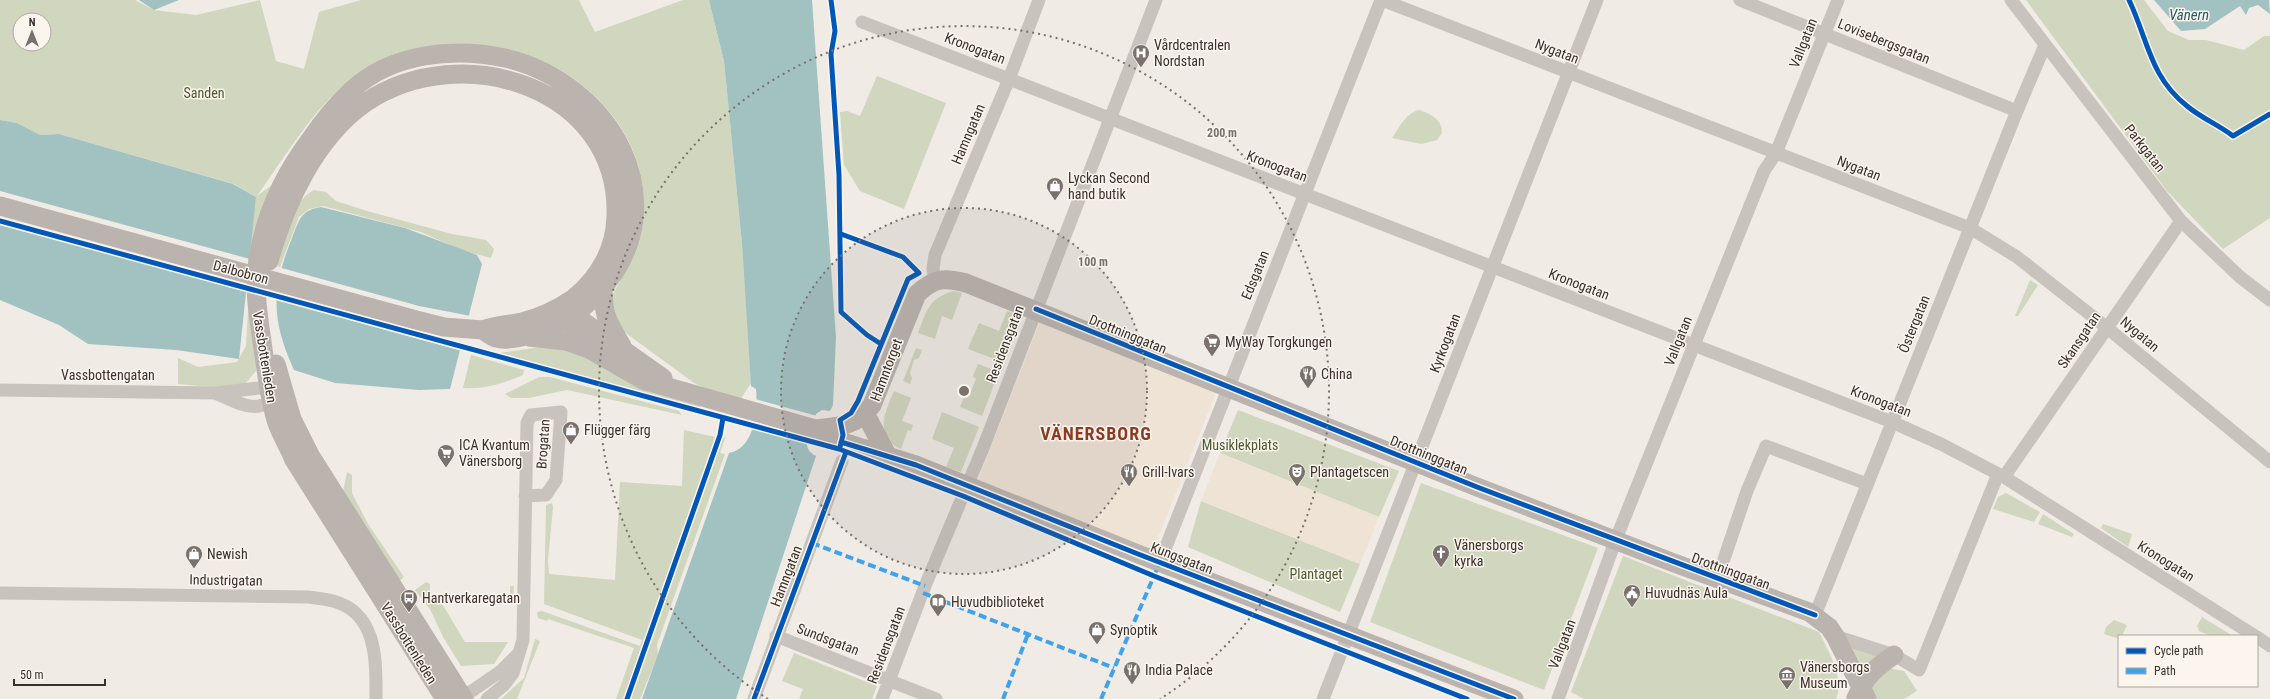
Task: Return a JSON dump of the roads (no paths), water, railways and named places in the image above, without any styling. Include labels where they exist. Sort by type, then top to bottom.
[{"type":"street","name":"Hamngatan","points":[[935,281],[933,269],[935,255],[1009,79],[1039,0]]},
{"type":"street","name":"Residensgatan","points":[[882,699],[1156,0]]},
{"type":"street","name":"Nygatan","points":[[1381,0],[1970,228],[2010,252],[2106,327],[2270,462]]},
{"type":"street","name":"Edsgatan","points":[[1160,562],[1381,0]]},
{"type":"street","name":"Kyrkogatan","points":[[1323,699],[1349,636],[1597,0]]},
{"type":"street","name":"Lovisebergsgatan","points":[[1740,0],[2017,111]]},
{"type":"street","name":"Vallgatan","points":[[1558,699],[1616,539],[1693,346],[1764,171],[1776,153],[1838,0]]},
{"type":"street","name":"Parkgatan","points":[[2011,0],[2181,221],[2240,277],[2270,300]]},
{"type":"street","name":"Kronogatan","points":[[862,22],[1892,422],[1941,444],[2001,476],[2253,635]]},
{"type":"street","name":"Östergatan","points":[[1815,615],[2017,111],[2046,45]]},
{"type":"street","name":"Vassbottenleden","points":[[458,699],[310,455],[292,419],[274,394],[257,303],[256,280],[258,260],[264,235],[278,192],[293,163],[321,124],[353,90],[382,71],[409,60],[440,54],[470,53],[522,63],[565,84],[600,115],[622,149],[631,174],[634,201],[628,243],[614,274],[603,287],[574,306]]},
{"type":"street","name":"Vassbottenleden","points":[[274,394],[274,358],[265,302],[266,281],[274,242],[292,200],[308,170],[334,131],[364,104],[401,84],[442,74],[482,74],[504,78],[543,94],[576,118],[591,134],[606,162],[614,184],[616,202],[615,231],[601,268],[574,306]]},
{"type":"street","name":"Dalbobron","points":[[0,206],[416,320],[444,327],[483,330]]},
{"type":"street","name":"Skansgatan","points":[[1894,655],[1919,670],[2001,476],[2181,221]]},
{"type":"street","name":"Drottninggatan","points":[[935,281],[945,279],[966,283],[1036,309],[1228,388],[1416,462],[1815,615],[1829,627],[1835,636],[1861,695]]},
{"type":"street","name":"Hamntorget","points":[[815,429],[842,427],[859,420],[866,415],[872,405],[917,294],[935,281]]},
{"type":"street","points":[[603,287],[603,310],[606,320],[626,353]]},
{"type":"street","points":[[483,330],[498,325],[560,314],[574,306]]},
{"type":"street","points":[[483,330],[498,339],[523,336],[561,323],[574,306]]},
{"type":"street","points":[[574,306],[575,332],[579,340],[589,349]]},
{"type":"street","points":[[574,306],[626,353],[679,389]]},
{"type":"street","points":[[523,336],[566,342],[589,349],[644,380],[815,429]]},
{"type":"street","name":"Vassbottengatan","points":[[0,390],[274,394]]},
{"type":"street","name":"Vassbottengatan","points":[[215,393],[254,407],[262,407],[274,394]]},
{"type":"street","name":"Brogatan","points":[[488,699],[504,685],[513,672],[523,640],[525,496],[527,423],[531,415],[562,412],[556,480],[546,495],[525,496]]},
{"type":"street","points":[[866,415],[887,455]]},
{"type":"street","name":"Kungsgatan","points":[[815,429],[824,436],[874,453],[887,455],[967,485],[1349,636],[1514,699]]},
{"type":"street","points":[[1724,559],[1747,491],[1766,446],[1868,484]]},
{"type":"street","name":"Hamngatan","points":[[754,699],[776,636],[842,461]]},
{"type":"street","name":"Industrigatan","points":[[0,593],[308,597],[333,601],[350,609],[371,633],[375,652],[376,699]]},
{"type":"street","name":"Sundsgatan","points":[[776,636],[890,679],[936,699]]},
{"type":"street","points":[[1835,636],[1894,655]]},
{"type":"street","name":"Kronogatan","points":[[2258,638],[2270,646]]},
{"type":"street","points":[[458,699],[501,671],[518,654]]},
{"type":"street","points":[[1861,695],[1873,670],[1894,655]]},
{"type":"water","points":[[139,0],[179,0],[154,10]]},
{"type":"water","points":[[709,0],[812,0],[836,337],[833,405],[830,411],[822,410],[816,414],[807,437],[808,448],[816,456],[736,699],[642,699],[729,453],[738,450],[749,436],[753,427],[756,407],[756,389],[751,386],[742,244],[724,61]]},
{"type":"water","name":"Vänern","points":[[2154,0],[2269,0],[2270,14],[2258,5],[2249,8],[2246,15],[2240,6],[2205,29],[2181,31]]},
{"type":"water","points":[[0,120],[17,123],[40,135],[59,134],[233,184],[256,197],[239,359],[176,350],[88,344],[59,325],[0,300]]},
{"type":"water","points":[[321,207],[405,228],[477,255],[482,264],[450,389],[419,390],[335,383],[294,370],[286,352],[281,335],[276,304],[277,289],[285,257],[301,217],[314,208]]},
{"type":"place","name":"Vårdcentralen Nordstan","points":[[1141,68]]},
{"type":"place","name":"Lyckan Second hand butik","points":[[1055,201]]},
{"type":"place","name":"MyWay Torgkungen","points":[[1212,357]]},
{"type":"place","name":"China","points":[[1308,389]]},
{"type":"place","name":"Flügger färg","points":[[571,445]]},
{"type":"place","name":"ICA Kvantum Vänersborg","points":[[446,468]]},
{"type":"place","name":"Grill-Ivars","points":[[1129,487]]},
{"type":"place","name":"Plantagetscen","points":[[1297,487]]},
{"type":"place","name":"Vänersborgs kyrka","points":[[1441,568]]},
{"type":"place","name":"Newish","points":[[194,569]]},
{"type":"place","name":"Huvudnäs Aula","points":[[1632,608]]},
{"type":"place","name":"Hantverkaregatan","points":[[409,613]]},
{"type":"place","name":"Huvudbiblioteket","points":[[938,617]]},
{"type":"place","name":"Synoptik","points":[[1097,645]]},
{"type":"place","name":"India Palace","points":[[1132,685]]},
{"type":"place","name":"Vänersborgs Museum","points":[[1787,690]]},
{"type":"district","name":"VÄNERSBORG","points":[[1096,433]]},
{"type":"park label","name":"Sanden","points":[[204,93]]},
{"type":"park label","name":"Musiklekplats","points":[[1240,445]]},
{"type":"park label","name":"Plantaget","points":[[1316,574]]}]
